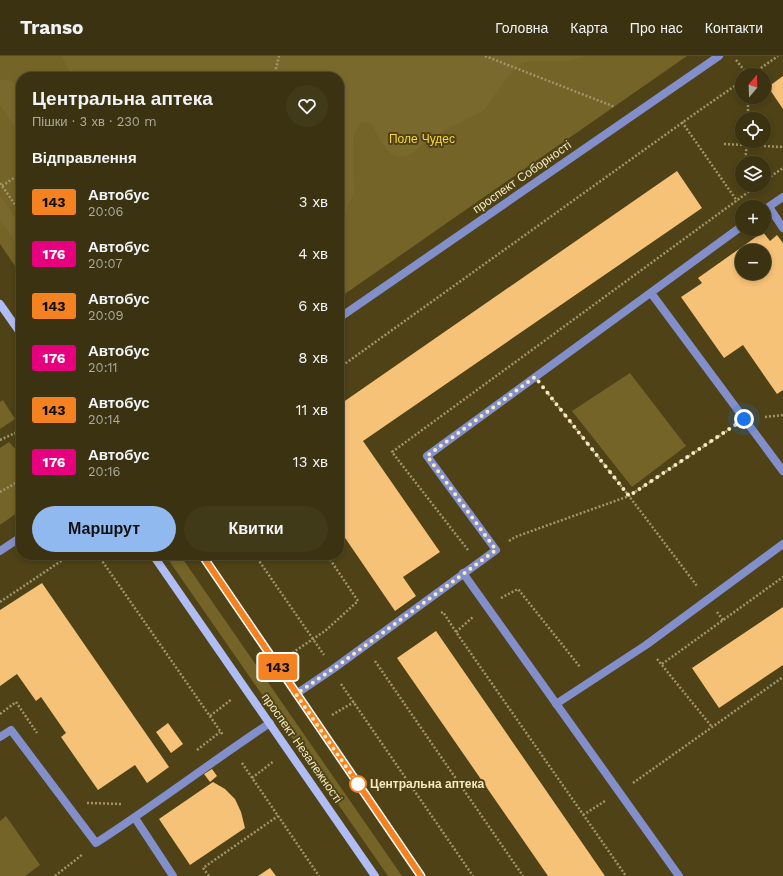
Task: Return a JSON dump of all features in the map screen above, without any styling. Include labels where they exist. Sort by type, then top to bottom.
[{"type":"street","name":"проспект Соборності","points":[[344,315],[719,56]]},
{"type":"street","points":[[771,205],[783,197]]},
{"type":"street","points":[[771,215],[783,228]]},
{"type":"street","points":[[296,694],[333,669],[496,550],[427,456],[735,231]]},
{"type":"street","points":[[651,293],[783,471]]},
{"type":"street","points":[[0,304],[16,327]]},
{"type":"street","points":[[0,552],[16,541]]},
{"type":"street","points":[[556,704],[646,645],[783,544]]},
{"type":"street","name":"проспект Незалежності","points":[[156,560],[376,876]]},
{"type":"street","points":[[205,560],[421,876]]},
{"type":"street","points":[[463,573],[679,876]]},
{"type":"street","points":[[0,737],[10,730],[96,843],[135,818],[232,748],[270,723]]},
{"type":"street","points":[[135,818],[173,876]]},
{"type":"path","points":[[275,72],[279,56]]},
{"type":"path","points":[[485,56],[634,115]]},
{"type":"path","points":[[734,56],[744,68]]},
{"type":"path","points":[[760,68],[778,56]]},
{"type":"path","points":[[344,364],[682,122],[735,86]]},
{"type":"path","points":[[682,122],[735,200]]},
{"type":"path","points":[[724,144],[735,144]]},
{"type":"path","points":[[771,146],[783,147]]},
{"type":"path","points":[[771,176],[783,168]]},
{"type":"path","points":[[2,186],[16,176]]},
{"type":"path","points":[[0,183],[16,206]]},
{"type":"path","points":[[521,358],[629,496],[723,620]]},
{"type":"path","points":[[515,537],[629,496],[744,419],[783,415]]},
{"type":"path","points":[[0,440],[15,433],[16,434]]},
{"type":"path","points":[[0,492],[16,483]]},
{"type":"path","points":[[0,602],[63,560]]},
{"type":"path","points":[[101,560],[319,876]]},
{"type":"path","points":[[258,560],[333,669],[341,684],[473,876]]},
{"type":"path","points":[[325,631],[358,601],[330,560]]},
{"type":"path","points":[[662,664],[783,577]]},
{"type":"path","points":[[518,589],[591,681]]},
{"type":"path","points":[[436,617],[442,612],[626,876]]},
{"type":"path","points":[[646,645],[712,728]]},
{"type":"path","points":[[369,664],[380,656]]},
{"type":"path","points":[[374,660],[523,876]]},
{"type":"path","points":[[583,815],[619,793],[783,677]]},
{"type":"path","points":[[341,684],[347,680]]},
{"type":"path","points":[[0,714],[16,702],[38,734]]},
{"type":"path","points":[[195,751],[220,732]]},
{"type":"path","points":[[86,803],[125,804]]},
{"type":"path","points":[[209,876],[203,868],[278,816]]},
{"type":"path","points":[[55,876],[70,864]]},
{"type":"green space","name":"Поле Чудес","points":[[0,56],[687,56],[344,295],[344,72],[16,72],[16,268],[0,244]]},
{"type":"green space","points":[[62,56],[586,56],[568,61],[530,61],[523,63],[510,74],[484,110],[436,135],[408,156],[399,157],[391,154],[381,142],[371,123],[361,122],[353,136],[354,193],[344,215],[344,72],[70,72]]},
{"type":"green space","points":[[7,79],[16,84],[16,129],[0,105],[0,81]]},
{"type":"green space","points":[[0,195],[16,219],[16,244],[0,220]]},
{"type":"green space","points":[[630,373],[686,446],[632,487],[572,411]]},
{"type":"green space","points":[[3,400],[15,419],[0,429],[0,402]]},
{"type":"green space","points":[[9,442],[16,450],[16,514],[0,525],[0,448]]},
{"type":"green space","points":[[168,560],[183,560],[402,876],[388,876]]},
{"type":"green space","points":[[6,816],[40,865],[25,876],[0,876],[0,821]]},
{"type":"building","points":[[783,76],[783,109],[771,91],[771,85]]},
{"type":"building","points":[[677,171],[702,208],[363,441],[440,552],[403,577],[416,596],[395,611],[344,536],[344,402]]},
{"type":"building","points":[[777,235],[783,243],[783,390],[777,394],[743,345],[724,358],[681,297],[702,283],[698,278],[735,252],[735,280],[771,280],[771,244],[746,244],[757,236],[766,236],[770,241]]},
{"type":"building","points":[[42,583],[169,767],[147,783],[135,765],[98,790],[61,737],[66,733],[41,697],[36,701],[17,674],[0,686],[0,610]]},
{"type":"building","points":[[783,607],[783,665],[719,708],[692,668]]},
{"type":"building","points":[[436,631],[605,876],[548,876],[397,658]]},
{"type":"building","points":[[168,723],[183,744],[171,753],[156,732]]},
{"type":"building","points":[[212,769],[217,776],[210,782],[204,774]]},
{"type":"building","points":[[213,782],[225,789],[235,799],[241,812],[245,828],[190,865],[159,819]]},
{"type":"building","points":[[270,868],[276,876],[258,876]]},
{"type":"bus line","name":"143","points":[[205,560],[421,876]]},
{"type":"place","name":"Центральна аптека","points":[[358,784]]},
{"type":"route","points":[[358,784],[360,787],[296,694],[333,669],[496,550],[427,456],[535,377],[629,496],[744,419]]}]
